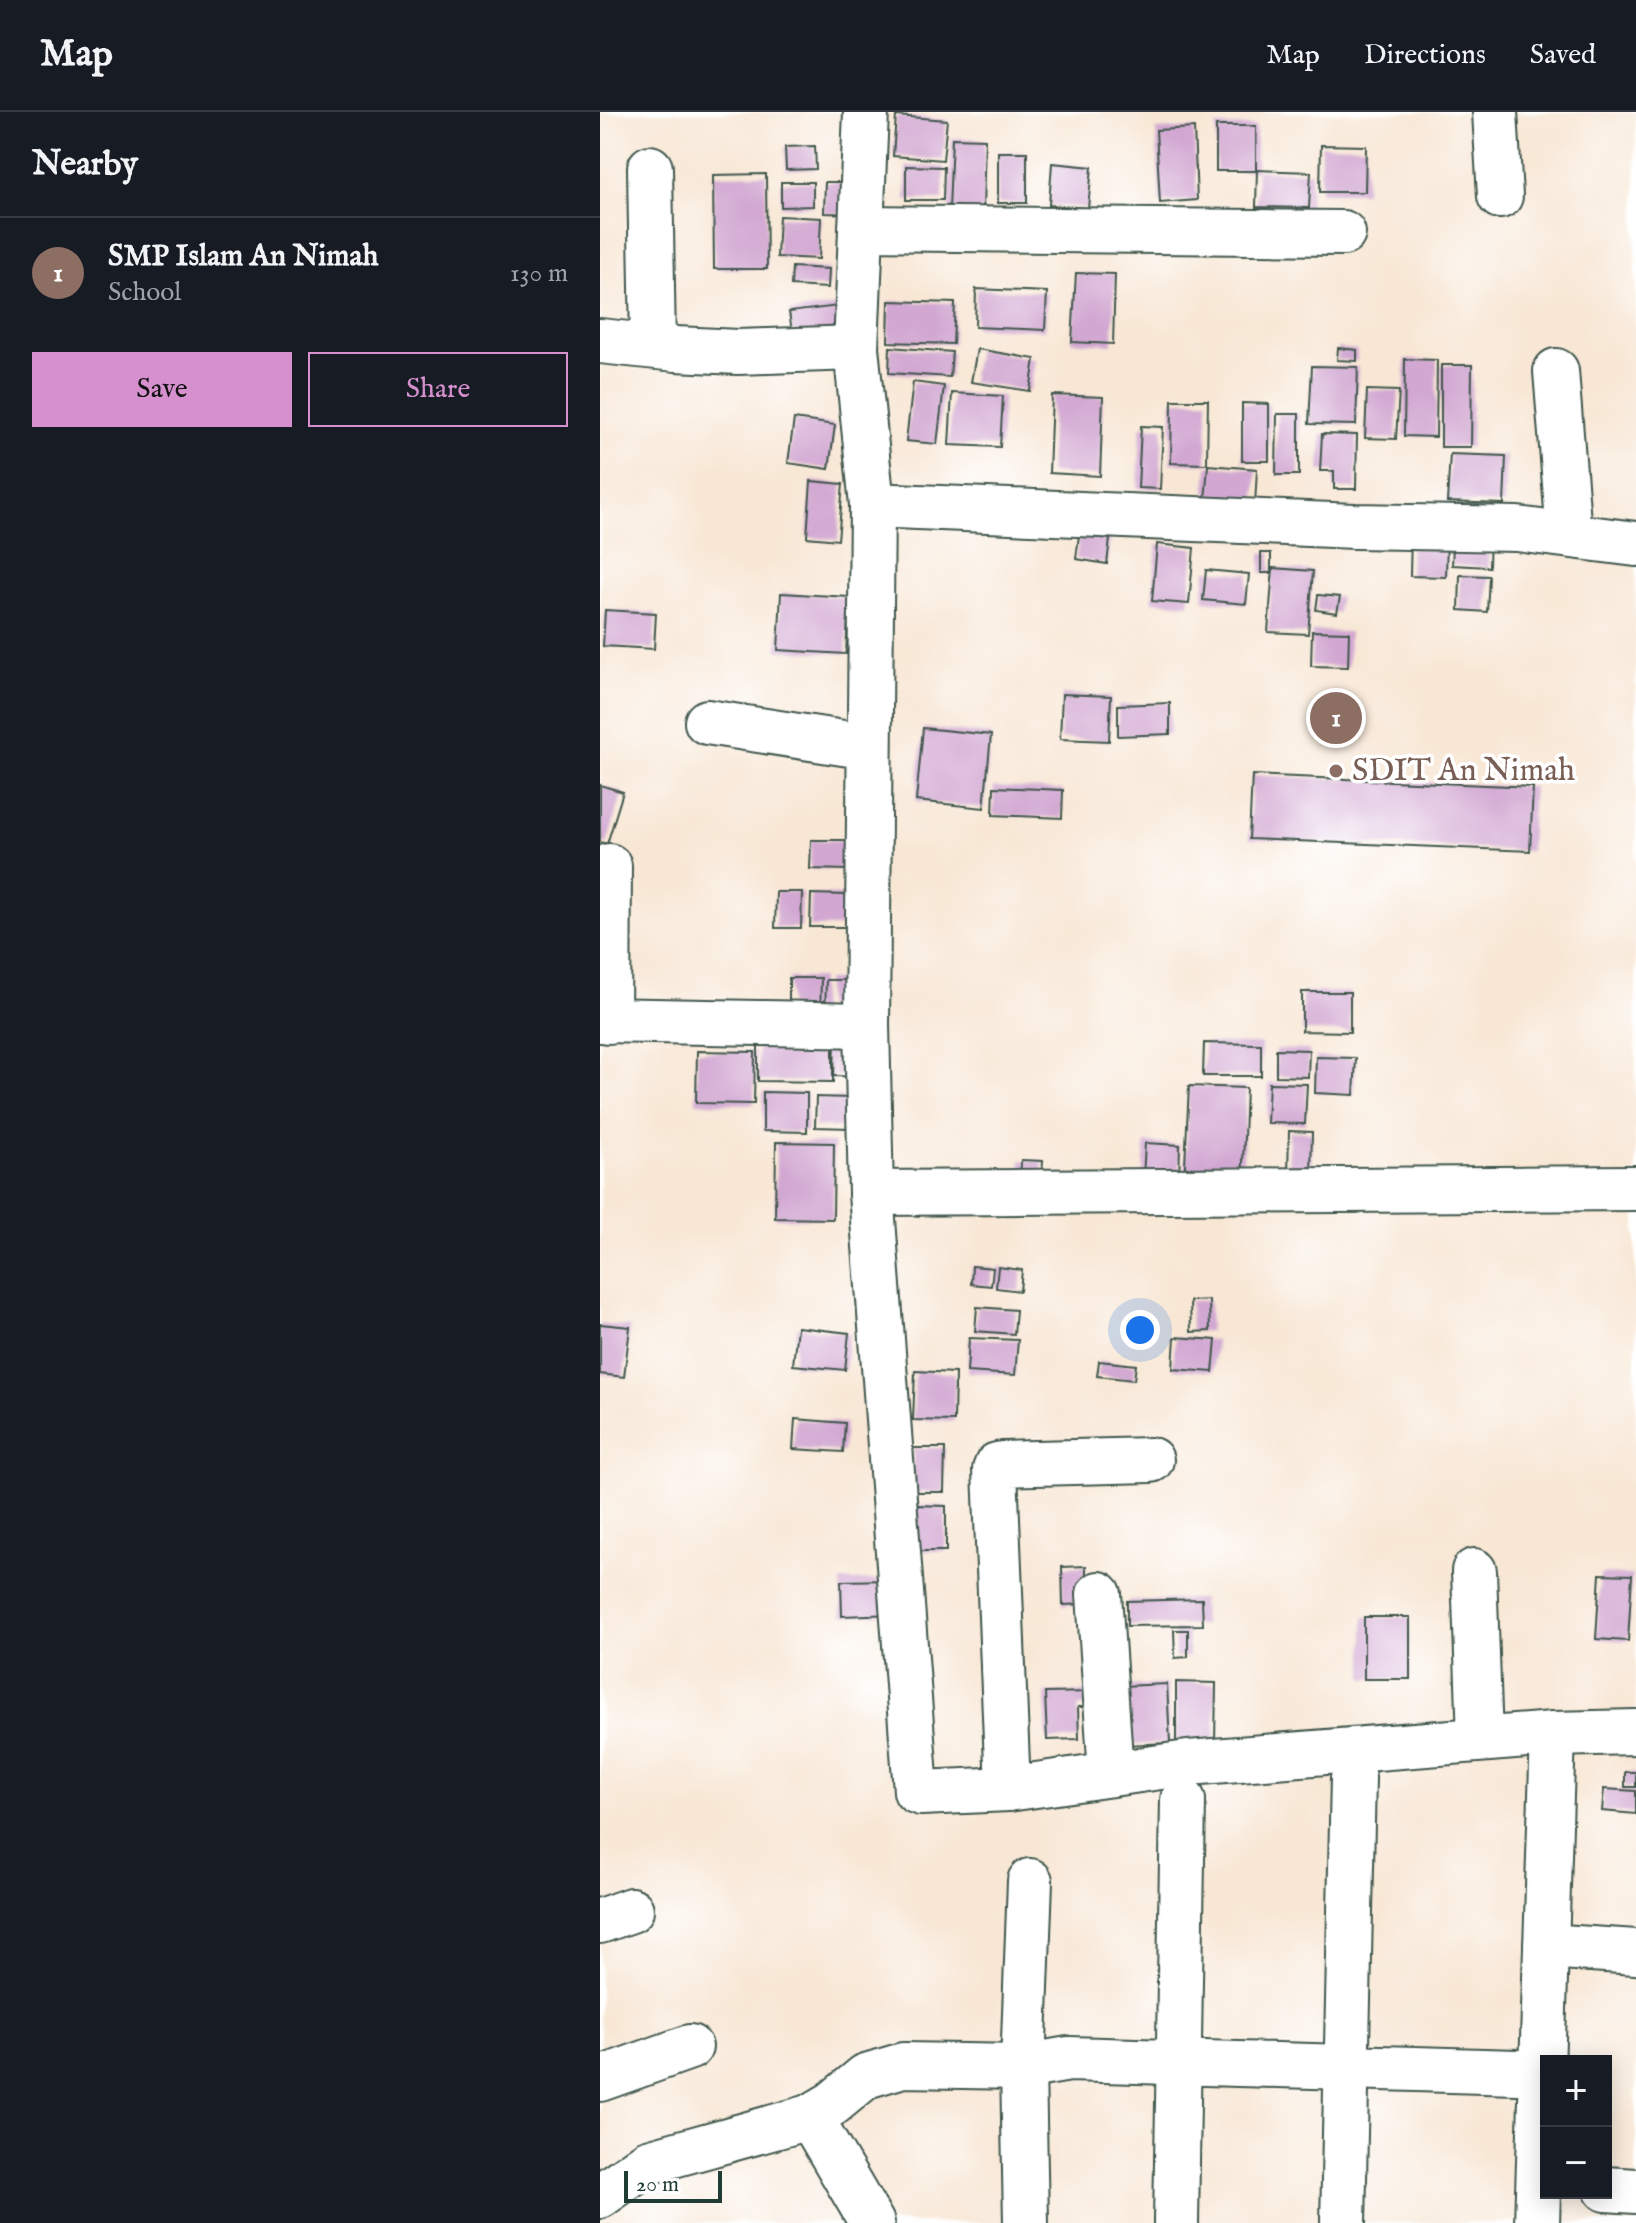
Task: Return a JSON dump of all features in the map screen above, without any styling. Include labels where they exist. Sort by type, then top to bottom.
[{"type":"street","points":[[866,112],[856,348],[872,505],[867,1025],[871,1193],[915,1788],[921,1793],[1008,1789],[1188,1763],[1480,1739],[1636,1732]]},
{"type":"street","points":[[1495,112],[1500,196]]},
{"type":"street","points":[[650,168],[653,346]]},
{"type":"street","points":[[861,228],[1343,233]]},
{"type":"street","points":[[600,341],[738,352],[856,348]]},
{"type":"street","points":[[1556,371],[1569,535]]},
{"type":"street","points":[[872,505],[1355,526],[1517,529],[1636,544]]},
{"type":"street","points":[[707,722],[869,747]]},
{"type":"street","points":[[609,866],[604,1020],[867,1025]]},
{"type":"street","points":[[871,1193],[1636,1188]]},
{"type":"street","points":[[1008,1789],[997,1465],[1151,1460]]},
{"type":"street","points":[[1474,1571],[1480,1739]]},
{"type":"street","points":[[1099,1594],[1111,1774]]},
{"type":"street","points":[[1542,2127],[1553,1734]]},
{"type":"street","points":[[1343,2223],[1353,1778]]},
{"type":"street","points":[[1513,2223],[1527,1793],[1529,1790],[1551,1790]]},
{"type":"street","points":[[1176,2223],[1183,1800]]},
{"type":"street","points":[[1026,2223],[1023,2067],[1030,1881]]},
{"type":"street","points":[[1546,1946],[1636,1952]]},
{"type":"street","points":[[600,2079],[690,2047]]},
{"type":"street","points":[[600,2196],[648,2162],[810,2117],[832,2104],[866,2076],[903,2065],[1023,2067],[1069,2059],[1518,2072]]},
{"type":"street","points":[[810,2117],[872,2223]]},
{"type":"street","points":[[1612,2189],[1636,2191]]},
{"type":"building","points":[[896,116],[947,120],[943,160],[893,156]]},
{"type":"building","points":[[1216,126],[1256,126],[1256,171],[1216,171]]},
{"type":"building","points":[[1194,128],[1197,200],[1160,203],[1156,130]]},
{"type":"building","points":[[952,138],[985,139],[983,211],[949,210]]},
{"type":"building","points":[[1321,145],[1366,146],[1365,192],[1320,192]]},
{"type":"building","points":[[815,146],[816,169],[786,170],[785,147]]},
{"type":"building","points":[[998,152],[1027,152],[1027,203],[998,203]]},
{"type":"building","points":[[1052,163],[1092,167],[1088,208],[1049,205]]},
{"type":"building","points":[[906,166],[944,167],[943,200],[906,200]]},
{"type":"building","points":[[1257,170],[1311,172],[1309,208],[1256,207]]},
{"type":"building","points":[[766,174],[767,269],[714,269],[713,175]]},
{"type":"building","points":[[781,182],[813,182],[813,206],[781,207]]},
{"type":"building","points":[[825,182],[859,182],[858,214],[824,213]]},
{"type":"building","points":[[779,216],[821,218],[819,259],[777,257]]},
{"type":"building","points":[[792,267],[829,269],[828,288],[791,286]]},
{"type":"building","points":[[1076,273],[1115,274],[1113,344],[1072,342]]},
{"type":"building","points":[[976,289],[1047,292],[1045,330],[975,327]]},
{"type":"building","points":[[889,301],[955,303],[953,344],[888,342]]},
{"type":"building","points":[[838,306],[842,331],[793,337],[789,312]]},
{"type":"building","points":[[890,347],[952,352],[950,377],[889,373]]},
{"type":"building","points":[[1338,348],[1357,350],[1357,361],[1337,360]]},
{"type":"building","points":[[977,349],[1035,359],[1030,391],[971,382]]},
{"type":"building","points":[[1405,359],[1437,360],[1436,437],[1404,436]]},
{"type":"building","points":[[1441,365],[1472,365],[1471,447],[1441,447]]},
{"type":"building","points":[[1312,366],[1358,367],[1356,425],[1309,424]]},
{"type":"building","points":[[913,382],[944,386],[937,444],[906,441]]},
{"type":"building","points":[[1367,390],[1399,391],[1396,439],[1365,438]]},
{"type":"building","points":[[952,393],[1003,396],[1000,447],[949,445]]},
{"type":"building","points":[[1052,395],[1103,397],[1100,476],[1049,473]]},
{"type":"building","points":[[1172,400],[1208,400],[1207,464],[1171,463]]},
{"type":"building","points":[[1242,403],[1269,404],[1269,461],[1242,461]]},
{"type":"building","points":[[1277,414],[1299,414],[1299,475],[1276,475]]},
{"type":"building","points":[[794,419],[835,425],[829,469],[788,463]]},
{"type":"building","points":[[1141,426],[1163,427],[1160,489],[1138,488]]},
{"type":"building","points":[[1322,434],[1357,435],[1356,489],[1334,489],[1334,471],[1320,471]]},
{"type":"building","points":[[1450,454],[1506,456],[1504,504],[1447,502]]},
{"type":"building","points":[[1208,465],[1257,469],[1255,505],[1205,502]]},
{"type":"building","points":[[811,481],[843,484],[838,540],[807,537]]},
{"type":"building","points":[[1454,530],[1490,531],[1489,567],[1452,565]]},
{"type":"building","points":[[1079,535],[1110,539],[1107,564],[1076,559]]},
{"type":"building","points":[[1411,535],[1447,536],[1446,577],[1410,576]]},
{"type":"building","points":[[1157,544],[1194,548],[1189,604],[1152,601]]},
{"type":"building","points":[[1261,553],[1271,553],[1271,573],[1261,573]]},
{"type":"building","points":[[1273,568],[1313,571],[1308,634],[1268,632]]},
{"type":"building","points":[[1206,570],[1249,574],[1246,604],[1203,600]]},
{"type":"building","points":[[1460,575],[1489,576],[1487,612],[1459,610]]},
{"type":"building","points":[[781,593],[849,597],[846,654],[778,650]]},
{"type":"building","points":[[1318,595],[1340,597],[1337,613],[1316,610]]},
{"type":"building","points":[[605,610],[656,613],[654,649],[603,646]]},
{"type":"building","points":[[1312,631],[1349,632],[1348,667],[1311,666]]},
{"type":"building","points":[[1062,694],[1111,696],[1109,741],[1060,739]]},
{"type":"building","points":[[1170,703],[1170,734],[1118,736],[1118,705]]},
{"type":"building","points":[[923,728],[991,735],[984,808],[916,801]]},
{"type":"building","points":[[1252,775],[1533,787],[1530,851],[1249,839]]},
{"type":"building","points":[[600,785],[623,792],[607,844],[600,842]]},
{"type":"building","points":[[994,787],[1063,790],[1062,818],[993,815]]},
{"type":"building","points":[[811,840],[849,840],[848,870],[810,869]]},
{"type":"building","points":[[776,892],[802,892],[801,928],[775,928]]},
{"type":"building","points":[[811,894],[847,895],[847,927],[810,927]]},
{"type":"building","points":[[789,978],[821,978],[820,1019],[789,1018]]},
{"type":"building","points":[[826,980],[846,980],[845,1019],[825,1018]]},
{"type":"building","points":[[1302,992],[1350,992],[1350,1032],[1302,1031]]},
{"type":"building","points":[[758,1034],[833,1035],[833,1082],[758,1081]]},
{"type":"building","points":[[835,1039],[862,1040],[861,1077],[834,1076]]},
{"type":"building","points":[[1204,1043],[1261,1044],[1261,1076],[1203,1076]]},
{"type":"building","points":[[1276,1049],[1309,1050],[1308,1077],[1276,1076]]},
{"type":"building","points":[[697,1051],[755,1052],[754,1104],[696,1103]]},
{"type":"building","points":[[1316,1057],[1356,1058],[1354,1095],[1315,1093]]},
{"type":"building","points":[[1269,1083],[1307,1084],[1305,1124],[1267,1123]]},
{"type":"building","points":[[1189,1086],[1246,1088],[1242,1187],[1184,1185]]},
{"type":"building","points":[[763,1092],[807,1093],[807,1132],[763,1131]]},
{"type":"building","points":[[816,1097],[851,1098],[850,1128],[815,1127]]},
{"type":"building","points":[[1289,1131],[1312,1132],[1311,1175],[1288,1175]]},
{"type":"building","points":[[776,1142],[834,1143],[833,1219],[775,1218]]},
{"type":"building","points":[[1145,1143],[1180,1145],[1179,1180],[1143,1178]]},
{"type":"building","points":[[1021,1160],[1043,1161],[1041,1189],[1020,1187]]},
{"type":"building","points":[[972,1266],[993,1268],[991,1286],[971,1284]]},
{"type":"building","points":[[998,1267],[1022,1270],[1020,1291],[996,1288]]},
{"type":"building","points":[[1209,1300],[1210,1331],[1191,1332],[1190,1301]]},
{"type":"building","points":[[977,1307],[1016,1310],[1014,1334],[975,1331]]},
{"type":"building","points":[[600,1324],[630,1327],[624,1377],[600,1374]]},
{"type":"building","points":[[797,1327],[849,1333],[845,1370],[793,1365]]},
{"type":"building","points":[[1175,1337],[1216,1340],[1213,1372],[1173,1369]]},
{"type":"building","points":[[969,1338],[1018,1340],[1015,1375],[967,1372]]},
{"type":"building","points":[[1099,1361],[1136,1365],[1134,1380],[1097,1376]]},
{"type":"building","points":[[915,1371],[955,1373],[954,1421],[913,1420]]},
{"type":"building","points":[[795,1419],[845,1423],[843,1452],[793,1449]]},
{"type":"building","points":[[913,1448],[945,1448],[944,1492],[912,1492]]},
{"type":"building","points":[[915,1505],[946,1506],[946,1551],[915,1551]]},
{"type":"building","points":[[1086,1566],[1086,1604],[1063,1605],[1062,1567]]},
{"type":"building","points":[[1600,1574],[1632,1575],[1628,1641],[1596,1639]]},
{"type":"building","points":[[893,1580],[894,1614],[842,1616],[841,1581]]},
{"type":"building","points":[[1202,1599],[1203,1625],[1127,1626],[1127,1601]]},
{"type":"building","points":[[1364,1617],[1410,1617],[1410,1679],[1364,1679]]},
{"type":"building","points":[[1174,1630],[1188,1630],[1188,1657],[1175,1658]]},
{"type":"building","points":[[1176,1682],[1216,1683],[1215,1745],[1176,1745]]},
{"type":"building","points":[[1167,1684],[1170,1743],[1125,1745],[1122,1686]]},
{"type":"building","points":[[1092,1692],[1092,1707],[1078,1707],[1079,1739],[1047,1740],[1045,1693]]},
{"type":"building","points":[[1625,1772],[1636,1772],[1636,1787],[1625,1787]]},
{"type":"building","points":[[1604,1789],[1636,1791],[1636,1814],[1602,1811]]},
{"type":"place","name":"SMP Islam An Nimah","points":[[1336,718]]},
{"type":"place","name":"SDIT An Nimah","points":[[1336,771]]}]
